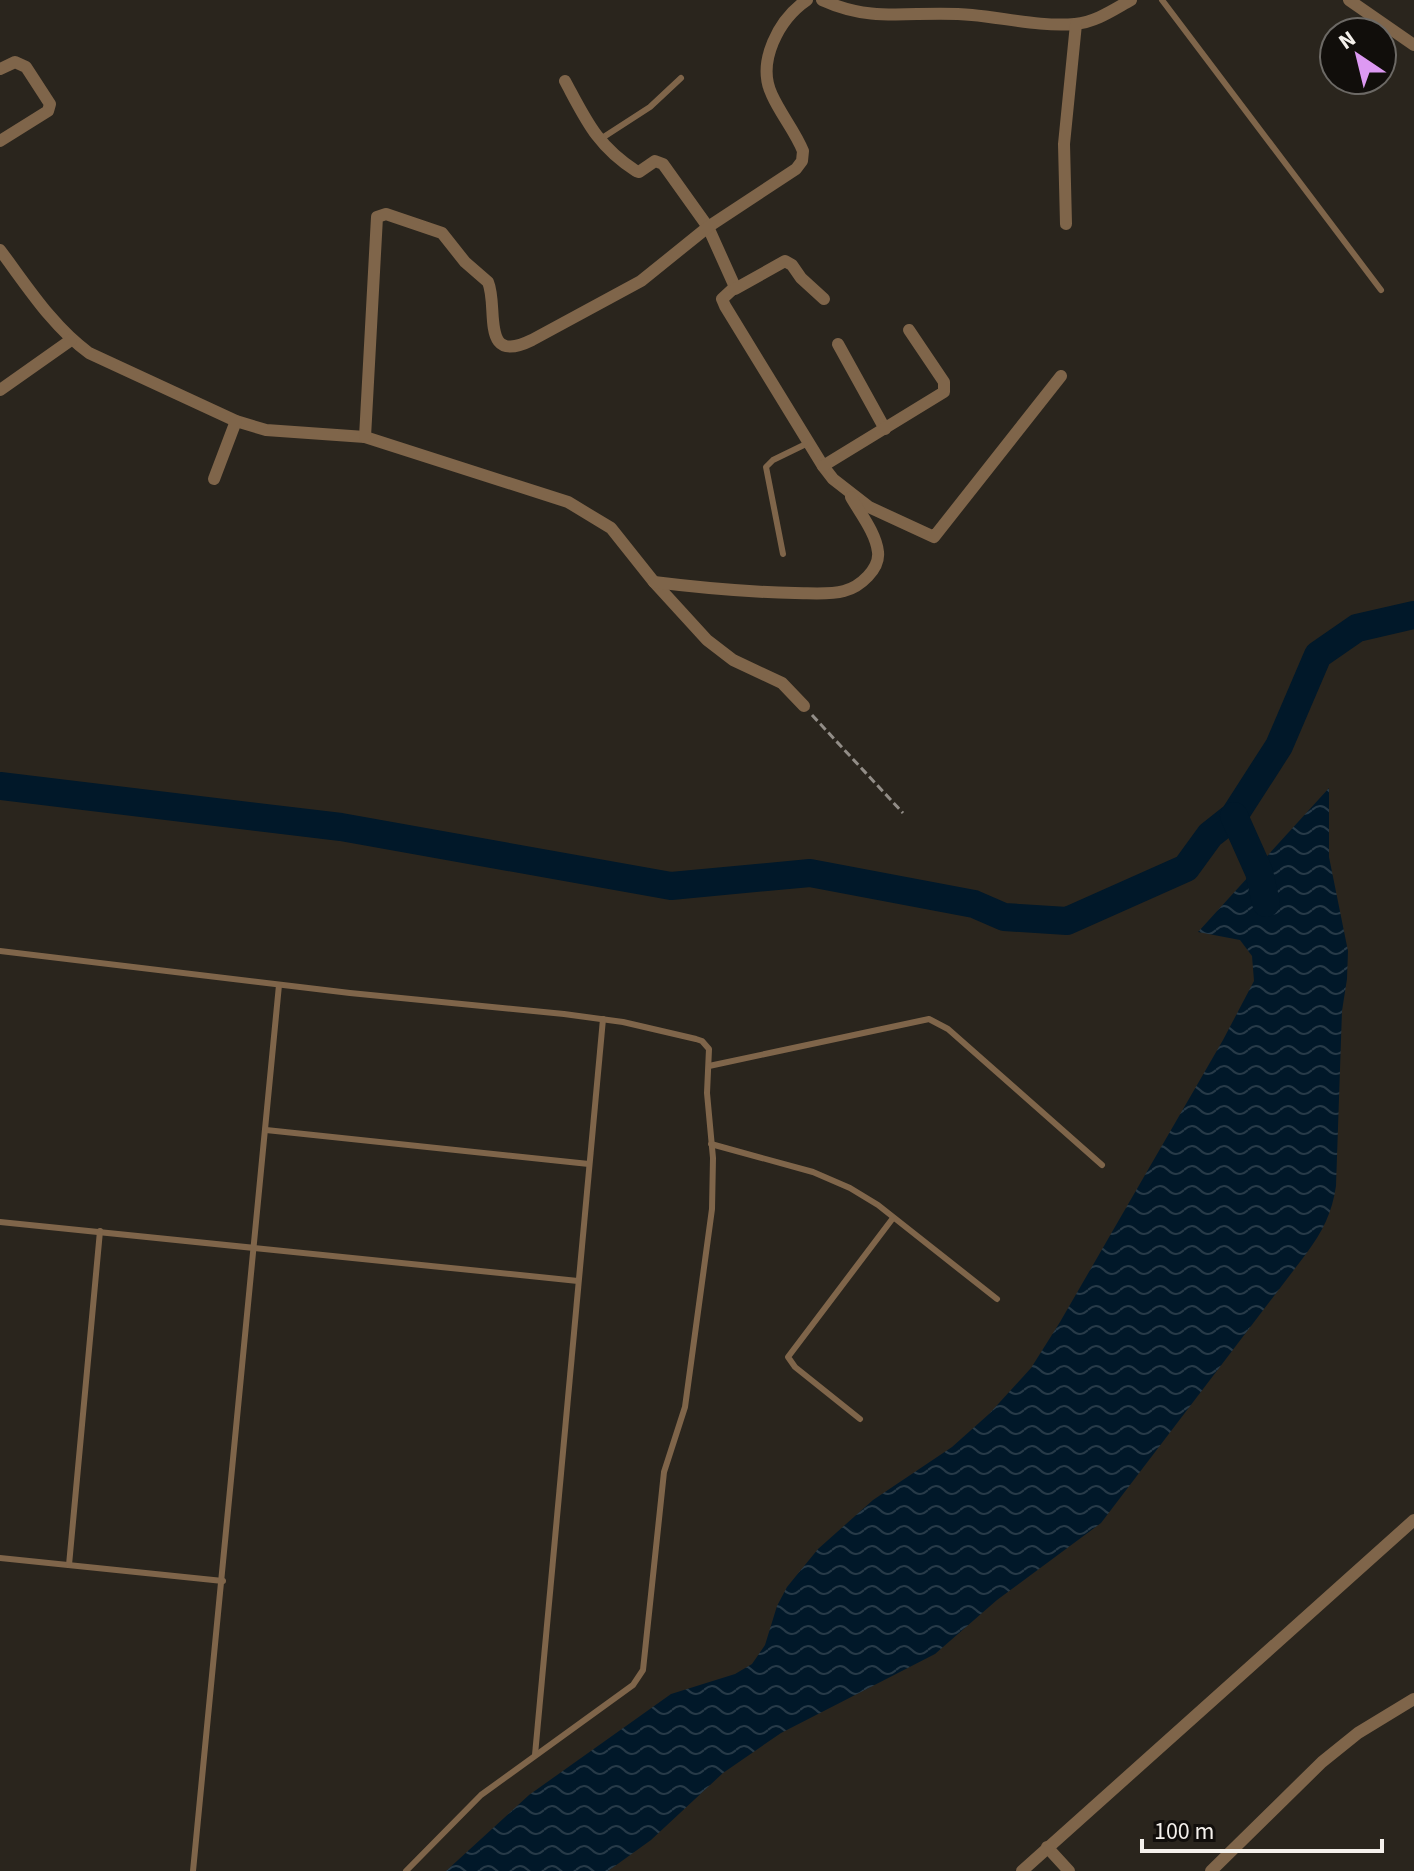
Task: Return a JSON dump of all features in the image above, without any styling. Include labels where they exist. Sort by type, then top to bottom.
[{"type":"street","points":[[365,437],[376,223],[380,214],[435,230],[448,238],[465,262],[488,282],[495,334],[500,342],[508,348],[518,347],[641,281],[708,227],[796,169],[802,161],[803,151],[772,96],[767,82],[767,63],[780,29],[807,0]]},
{"type":"street","points":[[822,0],[854,12],[877,16],[968,14],[1076,24],[1100,17],[1131,0]]},
{"type":"street","points":[[1349,0],[1414,45]]},
{"type":"street","points":[[1066,224],[1064,144],[1076,24]]},
{"type":"street","points":[[0,69],[15,62],[26,67],[50,104],[48,111],[0,141]]},
{"type":"street","points":[[565,81],[599,140],[636,171],[655,161],[663,164],[708,227],[735,289]]},
{"type":"street","points":[[0,250],[71,340],[100,358],[236,421],[266,430],[365,437],[568,502],[611,528],[654,582],[707,640],[733,660],[782,683],[804,706]]},
{"type":"street","points":[[824,299],[785,261],[725,295],[722,302],[833,479],[869,507],[934,537],[1061,376]]},
{"type":"street","points":[[823,466],[939,396],[946,387],[909,330]]},
{"type":"street","points":[[0,390],[71,340]]},
{"type":"street","points":[[838,344],[885,429]]},
{"type":"street","points":[[214,479],[236,421]]},
{"type":"street","points":[[654,582],[759,592],[822,593],[856,587],[877,564],[878,553],[875,541],[850,494]]},
{"type":"street","points":[[1022,1871],[1414,1520]]},
{"type":"street","points":[[1211,1871],[1322,1762],[1358,1733],[1414,1699]]},
{"type":"street","points":[[1047,1847],[1069,1871]]},
{"type":"lane","points":[[1162,0],[1381,290]]},
{"type":"lane","points":[[599,140],[650,107],[681,78]]},
{"type":"lane","points":[[783,554],[766,467],[773,460],[808,443]]},
{"type":"lane","points":[[0,951],[279,985],[603,1019],[702,1041],[709,1049],[707,1093],[712,1209],[685,1407],[664,1472],[643,1670],[633,1685],[481,1795],[406,1871]]},
{"type":"lane","points":[[193,1871],[279,985]]},
{"type":"lane","points":[[535,1755],[603,1019]]},
{"type":"lane","points":[[709,1066],[929,1019],[948,1029],[1102,1165]]},
{"type":"lane","points":[[266,1130],[589,1164]]},
{"type":"lane","points":[[711,1144],[813,1172],[850,1188],[997,1299]]},
{"type":"lane","points":[[860,1419],[795,1367],[788,1357],[893,1218]]},
{"type":"lane","points":[[0,1222],[578,1281]]},
{"type":"lane","points":[[69,1565],[100,1231]]},
{"type":"lane","points":[[0,1558],[223,1581]]},
{"type":"path","points":[[804,706],[903,813]]},
{"type":"water","points":[[1329,788],[1329,857],[1348,951],[1342,1011],[1336,1186],[1332,1205],[1322,1229],[1306,1254],[1101,1523],[997,1600],[935,1654],[781,1733],[723,1773],[651,1840],[608,1871],[446,1871],[529,1795],[671,1694],[735,1674],[752,1664],[765,1645],[777,1606],[787,1587],[818,1549],[873,1500],[952,1447],[989,1414],[1031,1368],[1223,1040],[1254,981],[1252,956],[1240,940],[1198,932]]},
{"type":"waterway","points":[[0,786],[341,827],[671,886],[810,873],[974,904],[1004,917],[1067,921],[1186,868],[1210,835],[1234,816],[1279,746],[1318,655],[1357,628],[1414,615]]},
{"type":"waterway","points":[[1234,816],[1259,872],[1266,903]]}]
